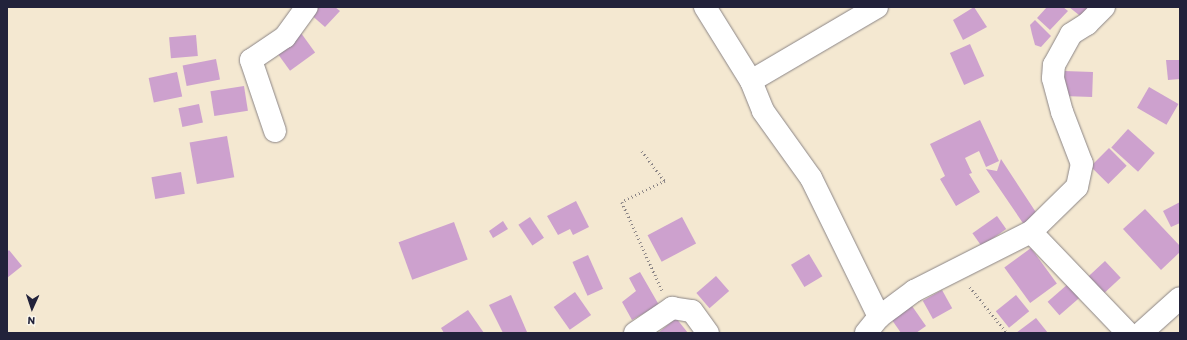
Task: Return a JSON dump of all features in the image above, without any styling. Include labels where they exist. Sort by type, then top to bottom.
[{"type":"street","points":[[275,131],[251,60],[285,37],[307,7]]},
{"type":"street","points":[[705,7],[751,81],[763,111],[811,178],[872,325],[914,291],[955,267],[1031,232],[1078,187],[1081,177],[1080,157],[1054,83],[1054,66],[1070,34],[1087,24],[1104,7]]},
{"type":"street","points":[[751,81],[877,7]]},
{"type":"street","points":[[1031,232],[1128,333]]},
{"type":"street","points":[[1142,333],[1180,298]]},
{"type":"street","points":[[636,333],[672,308],[692,311],[708,333]]},
{"type":"path","points":[[642,151],[665,181],[622,202],[672,308]]},
{"type":"path","points":[[955,267],[1007,333]]},
{"type":"building","points":[[314,7],[335,7],[340,11],[325,27],[309,13]]},
{"type":"building","points":[[974,7],[987,27],[963,40],[953,20]]},
{"type":"building","points":[[1047,7],[1063,7],[1068,11],[1050,30],[1037,18]]},
{"type":"building","points":[[1069,7],[1094,7],[1084,19]]},
{"type":"building","points":[[1035,20],[1051,36],[1041,47],[1035,45],[1030,25]]},
{"type":"building","points":[[301,33],[315,52],[290,71],[276,51]]},
{"type":"building","points":[[196,35],[198,56],[171,58],[169,37]]},
{"type":"building","points":[[970,44],[984,76],[964,85],[950,53]]},
{"type":"building","points":[[216,59],[220,80],[187,86],[183,65]]},
{"type":"building","points":[[1166,60],[1180,60],[1180,79],[1168,80]]},
{"type":"building","points":[[1064,71],[1093,72],[1092,97],[1063,96]]},
{"type":"building","points":[[177,72],[182,96],[154,102],[149,78]]},
{"type":"building","points":[[244,86],[248,111],[214,116],[210,91]]},
{"type":"building","points":[[1149,87],[1178,104],[1166,125],[1137,108]]},
{"type":"building","points":[[199,104],[203,123],[182,127],[178,108]]},
{"type":"building","points":[[980,120],[999,161],[986,167],[979,151],[965,158],[972,173],[969,174],[980,192],[956,206],[940,179],[945,176],[930,144]]},
{"type":"building","points":[[1128,129],[1155,153],[1138,172],[1111,148]]},
{"type":"building","points":[[227,136],[234,177],[197,184],[190,143]]},
{"type":"building","points":[[1109,148],[1127,166],[1108,184],[1091,166]]},
{"type":"building","points":[[1001,159],[1041,220],[1027,229],[986,169],[997,171]]},
{"type":"building","points":[[181,172],[185,194],[155,199],[151,177]]},
{"type":"building","points":[[576,201],[589,227],[573,235],[570,229],[558,235],[547,216]]},
{"type":"building","points":[[1180,202],[1180,223],[1171,227],[1163,211]]},
{"type":"building","points":[[1145,209],[1180,246],[1180,252],[1161,270],[1123,229]]},
{"type":"building","points":[[997,216],[1006,229],[982,246],[972,233]]},
{"type":"building","points":[[530,217],[544,238],[532,246],[518,225]]},
{"type":"building","points":[[682,217],[696,243],[662,262],[648,235]]},
{"type":"building","points":[[503,221],[508,229],[493,238],[489,231]]},
{"type":"building","points":[[454,222],[468,260],[412,280],[399,242]]},
{"type":"building","points":[[1031,248],[1057,284],[1030,303],[1004,267]]},
{"type":"building","points":[[9,250],[22,266],[7,278],[7,252]]},
{"type":"building","points":[[809,254],[822,276],[804,287],[791,265]]},
{"type":"building","points":[[588,255],[603,289],[588,296],[572,262]]},
{"type":"building","points":[[1105,261],[1121,278],[1102,295],[1087,278]]},
{"type":"building","points":[[640,272],[659,305],[632,320],[622,302],[636,291],[629,278]]},
{"type":"building","points":[[716,276],[729,291],[709,308],[696,293]]},
{"type":"building","points":[[1068,284],[1080,298],[1059,315],[1048,302]]},
{"type":"building","points":[[942,290],[952,308],[933,319],[923,301]]},
{"type":"building","points":[[575,292],[591,315],[570,330],[554,307]]},
{"type":"building","points":[[511,295],[527,332],[525,333],[503,333],[489,305]]},
{"type":"building","points":[[1016,295],[1029,311],[1009,328],[996,311]]},
{"type":"building","points":[[912,306],[926,326],[916,333],[901,333],[892,320]]},
{"type":"building","points":[[468,310],[484,333],[444,333],[441,328]]},
{"type":"building","points":[[676,318],[688,333],[658,333]]},
{"type":"building","points":[[1036,318],[1048,333],[1016,333]]}]
